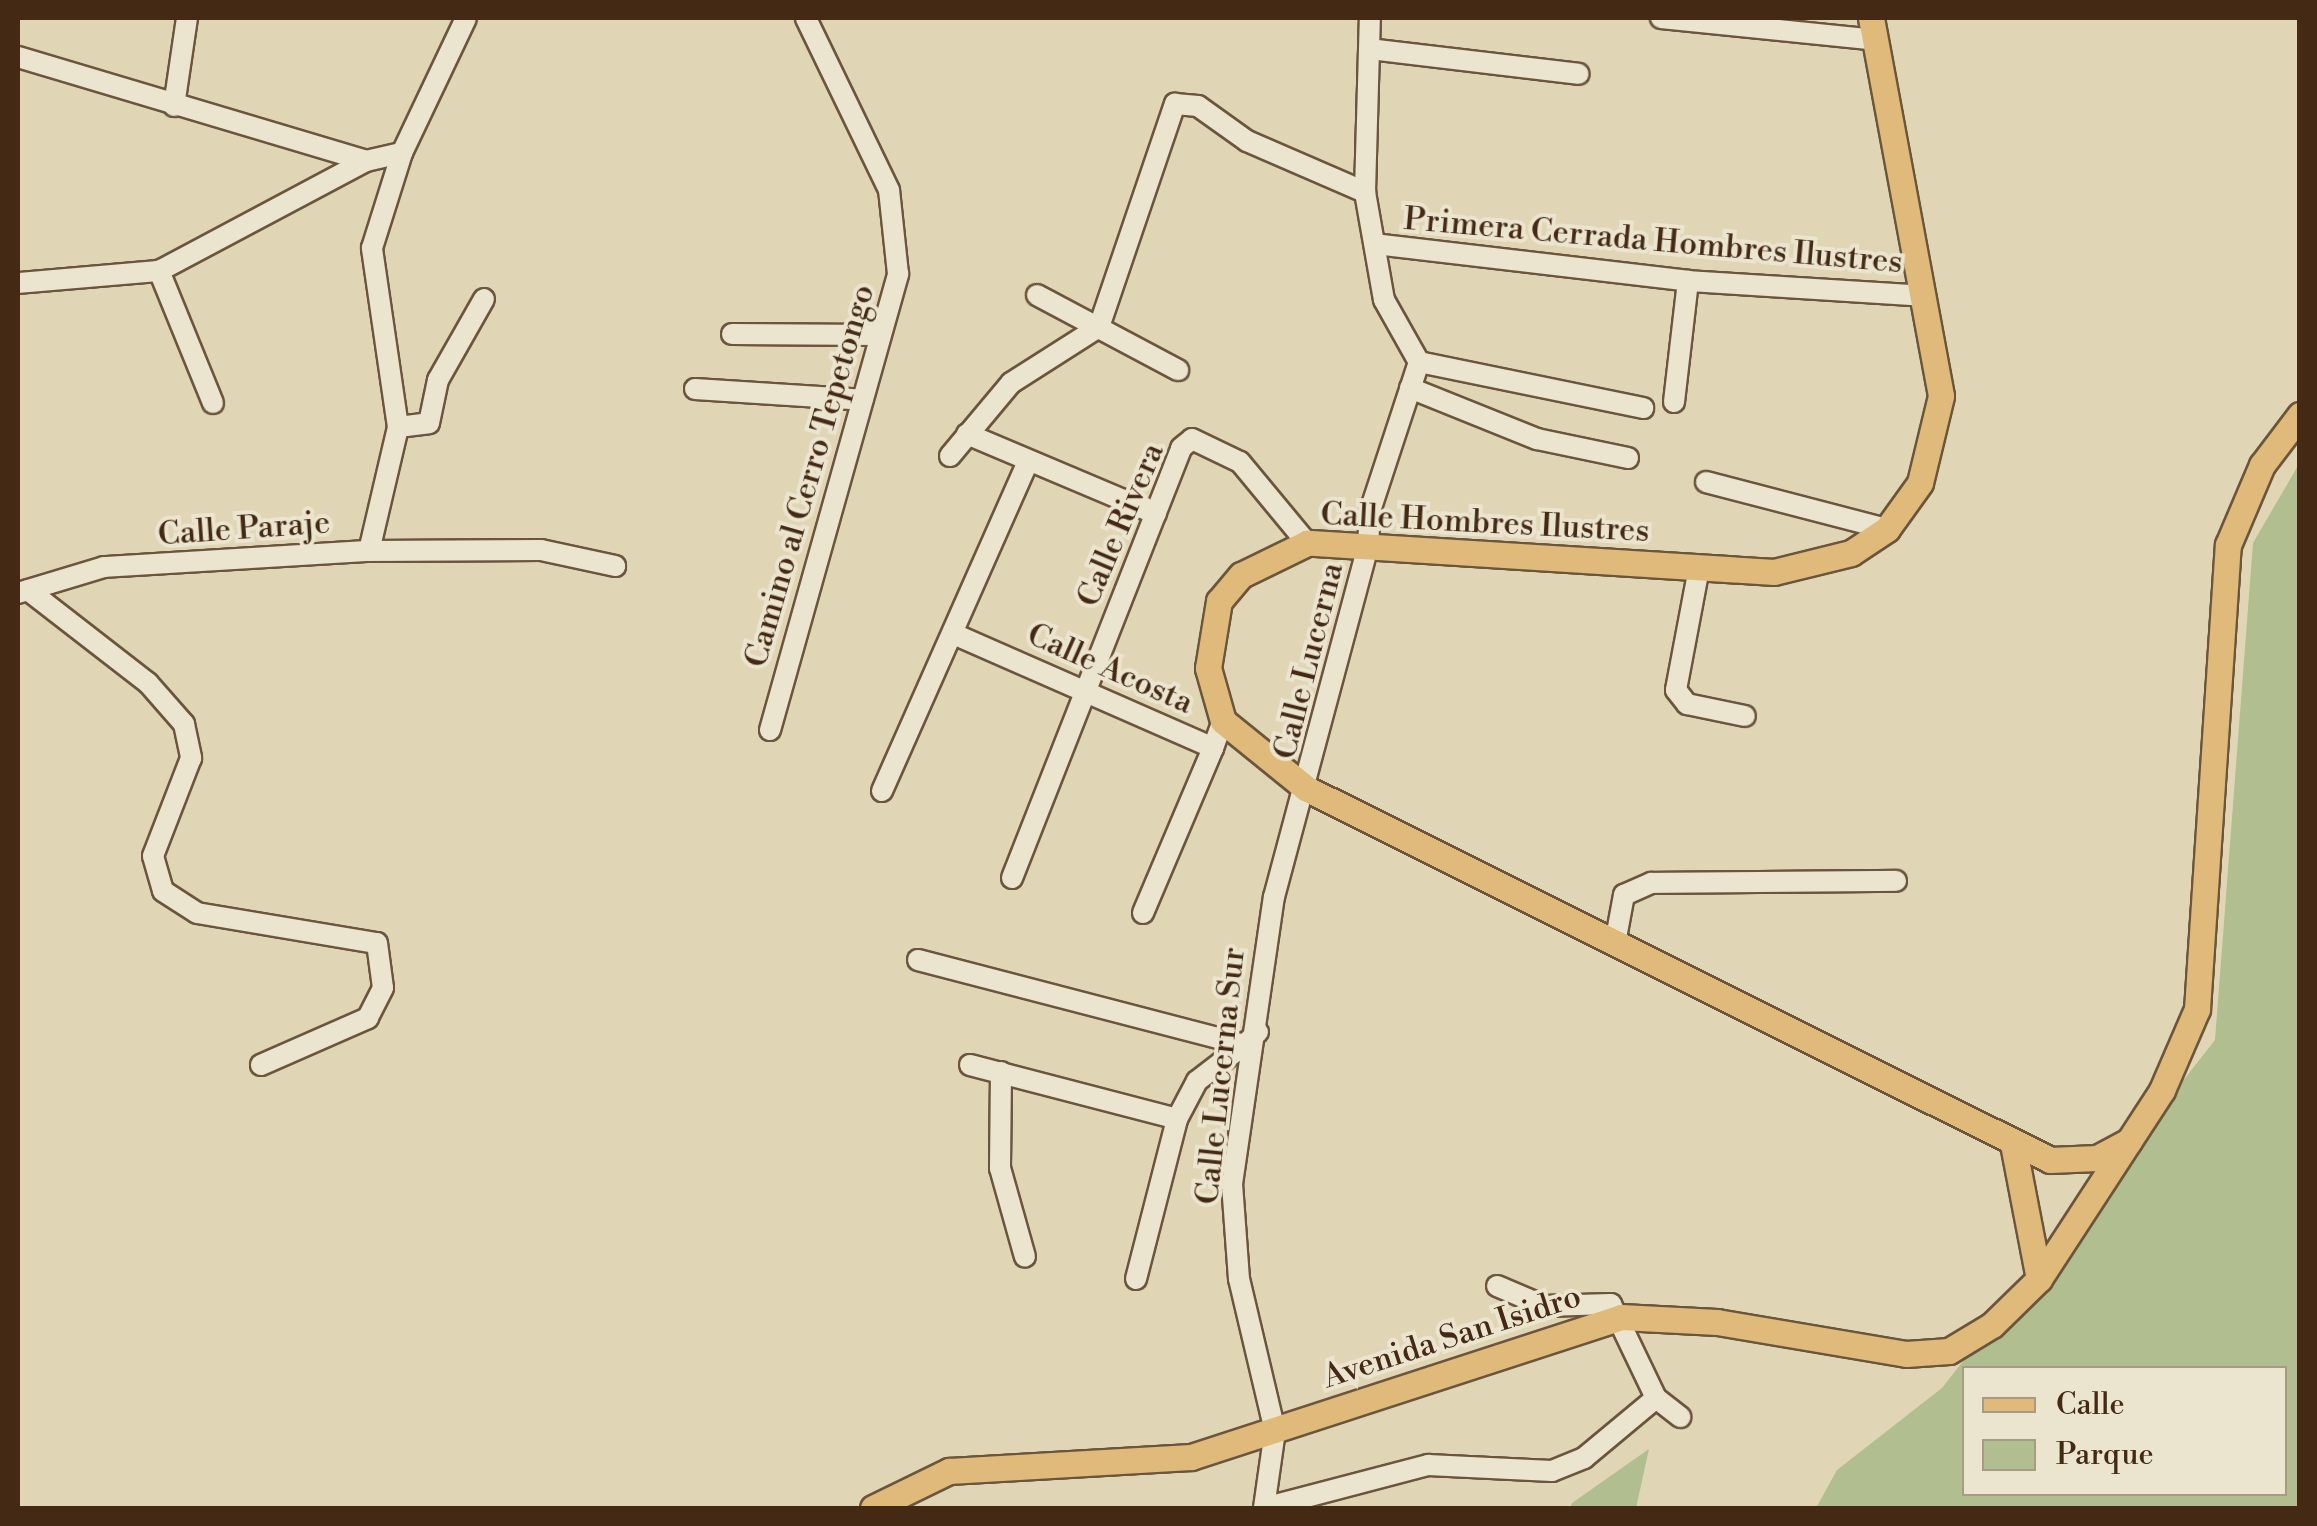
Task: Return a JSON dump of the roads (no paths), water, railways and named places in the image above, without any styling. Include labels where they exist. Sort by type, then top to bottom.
[{"type":"main road","name":"Calle Hombres Ilustres","points":[[1223,721],[1208,668],[1219,601],[1241,575],[1307,543],[1699,568],[1815,565],[1887,529],[1920,483],[1935,440],[1941,396],[1874,29]]},
{"type":"main road","name":"Avenida San Isidro","points":[[873,1508],[949,1471],[1191,1457],[1275,1431],[1518,1343],[1621,1317],[1717,1322],[1906,1354],[1949,1351],[2038,1279],[2128,1141],[2197,1010],[2228,544],[2262,465],[2300,416]]},
{"type":"main road","points":[[1223,721],[1307,790],[1616,938],[2012,1144],[2072,1160],[2128,1141]]},
{"type":"main road","points":[[2012,1144],[2038,1279]]},
{"type":"street","points":[[174,106],[187,18]]},
{"type":"street","name":"Calle Paraje","points":[[23,592],[104,567],[368,551],[398,426],[372,248],[402,153],[466,18]]},
{"type":"street","name":"Camino al Cerro Tepetongo","points":[[770,730],[863,400],[877,335],[898,274],[890,190],[806,18]]},
{"type":"street","points":[[1370,18],[1365,192],[1384,300],[1420,362],[1643,408]]},
{"type":"street","points":[[1661,18],[1874,29]]},
{"type":"street","points":[[1370,49],[1580,74]]},
{"type":"street","points":[[18,57],[366,161]]},
{"type":"street","points":[[950,456],[1011,383],[1099,327],[1175,104],[1198,106],[1247,142],[1365,192]]},
{"type":"street","points":[[18,283],[160,271],[366,161],[402,153]]},
{"type":"street","name":"Primera Cerrada Hombres Ilustres","points":[[1376,244],[1688,281],[1925,296]]},
{"type":"street","points":[[160,271],[213,403]]},
{"type":"street","points":[[1674,402],[1688,281]]},
{"type":"street","points":[[1038,295],[1178,370]]},
{"type":"street","points":[[398,426],[430,423],[438,380],[484,299]]},
{"type":"street","points":[[732,334],[877,335]]},
{"type":"street","points":[[1368,547],[1370,510],[1420,362]]},
{"type":"street","points":[[1410,388],[1537,439],[1628,458]]},
{"type":"street","points":[[695,389],[863,400]]},
{"type":"street","points":[[967,434],[1156,514]]},
{"type":"street","name":"Calle Rivera","points":[[1012,878],[1156,514],[1192,439],[1240,462],[1307,543]]},
{"type":"street","points":[[882,792],[956,635],[1028,462]]},
{"type":"street","points":[[1706,482],[1887,529]]},
{"type":"street","name":"Calle Lucerna","points":[[1307,790],[1368,547]]},
{"type":"street","points":[[368,551],[541,550],[615,566]]},
{"type":"street","points":[[1699,568],[1676,690],[1688,704],[1745,716]]},
{"type":"street","points":[[23,592],[148,683],[184,724],[190,758],[153,856],[163,891],[197,913],[376,943],[384,988],[368,1018],[260,1065]]},
{"type":"street","name":"Calle Acosta","points":[[956,635],[1212,748],[1223,721]]},
{"type":"street","points":[[1142,913],[1212,748]]},
{"type":"street","name":"Calle Lucerna Sur","points":[[1275,1431],[1239,1278],[1232,1184],[1274,898],[1307,790]]},
{"type":"street","points":[[1616,938],[1624,896],[1652,883],[1896,881]]},
{"type":"street","points":[[918,960],[1251,1038]]},
{"type":"street","points":[[1136,1278],[1177,1119],[1198,1080],[1251,1038]]},
{"type":"street","points":[[970,1065],[1177,1119]]},
{"type":"street","points":[[1001,1072],[1000,1168],[1025,1257]]},
{"type":"street","points":[[1497,1286],[1544,1306],[1612,1304],[1656,1398],[1680,1417]]},
{"type":"street","points":[[1275,1431],[1264,1508],[1428,1465],[1552,1471],[1584,1458],[1656,1398]]}]
